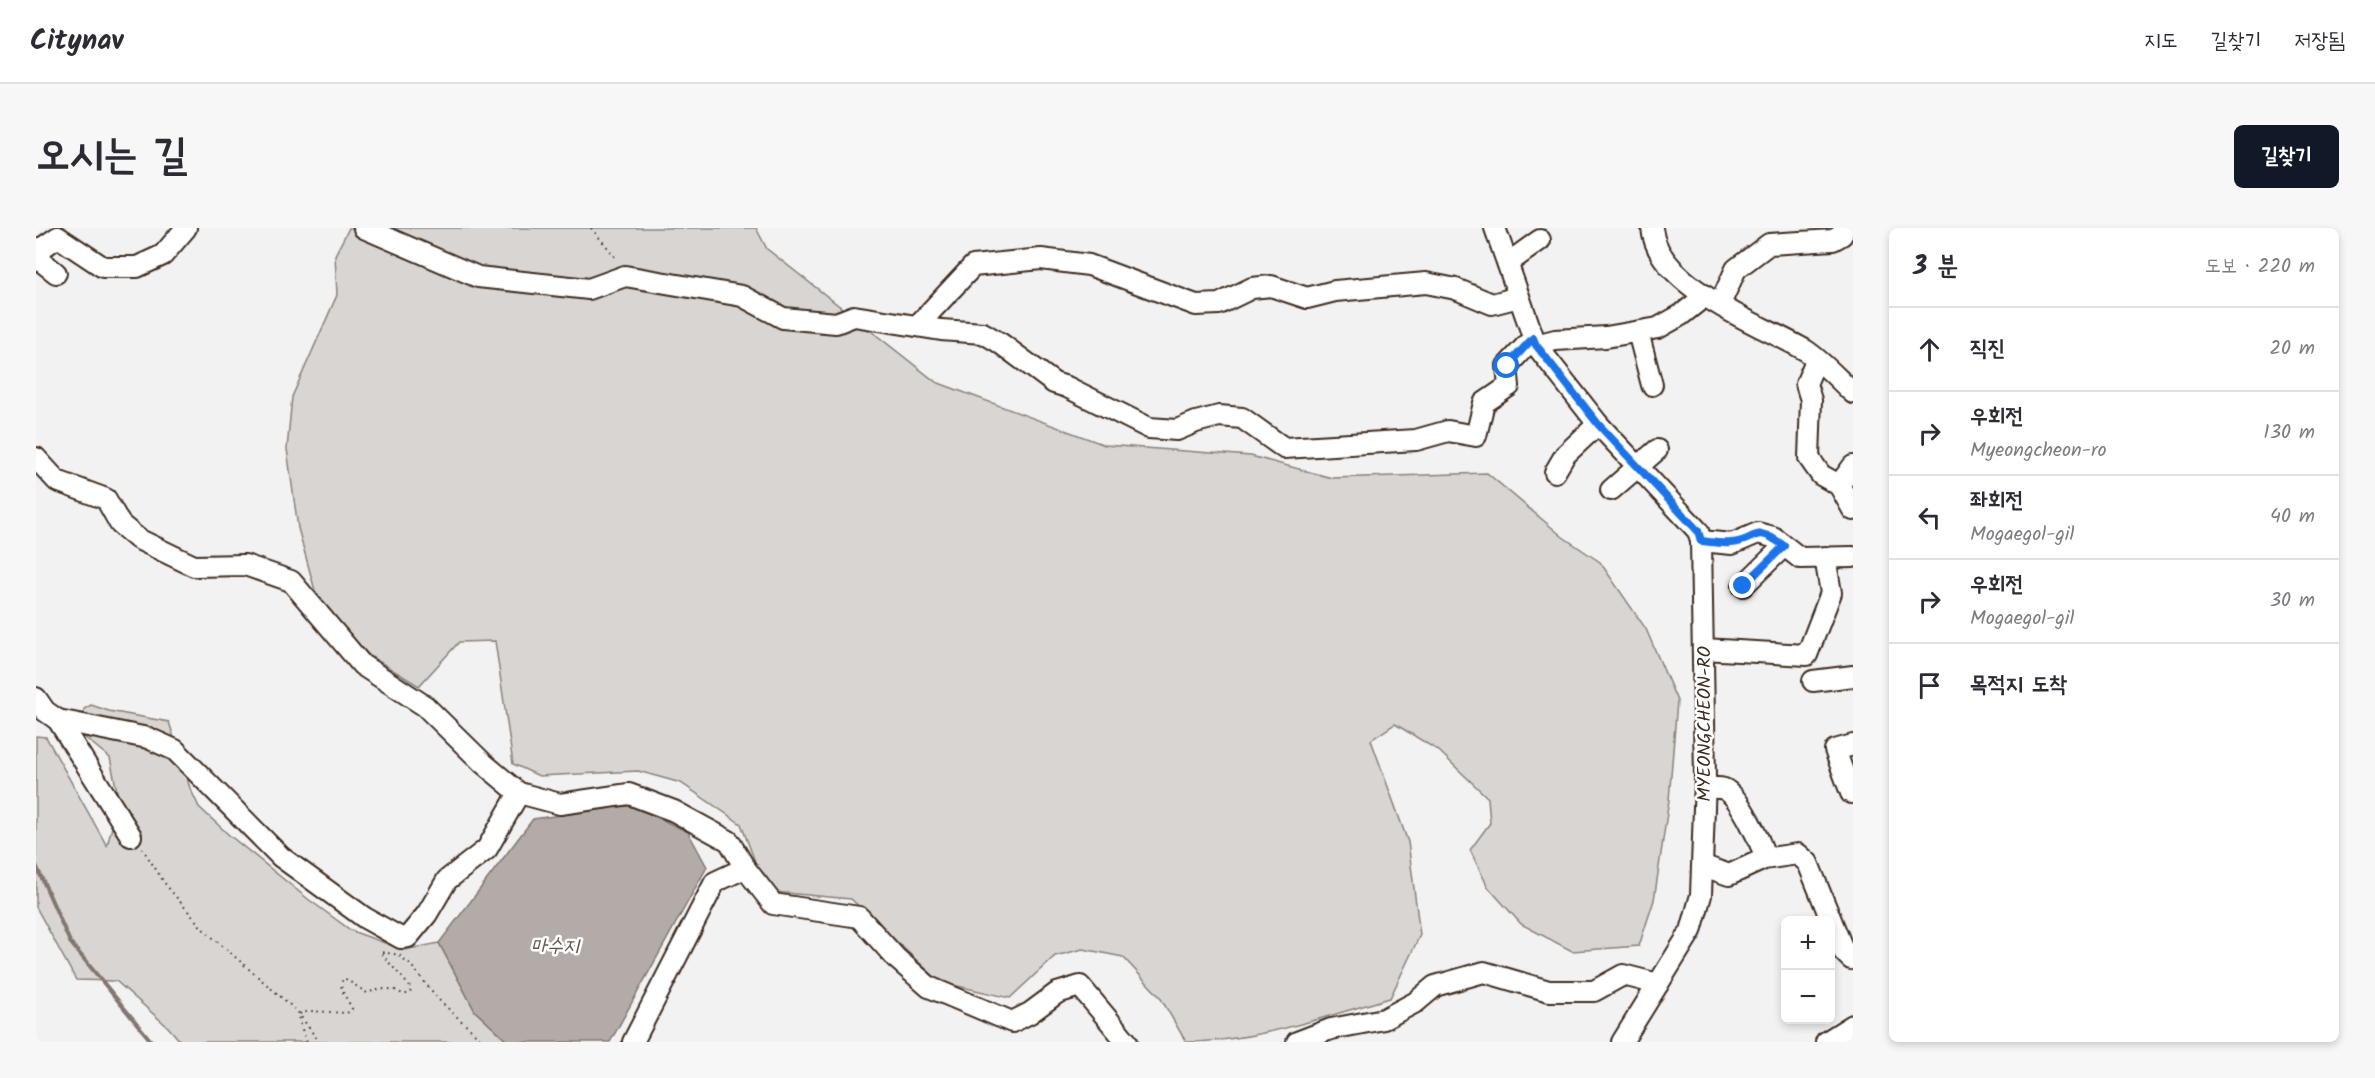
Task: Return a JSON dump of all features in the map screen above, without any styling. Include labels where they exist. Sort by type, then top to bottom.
[{"type":"street","points":[[36,252],[58,237],[103,267],[138,267],[163,255],[186,228]]},
{"type":"street","points":[[364,228],[478,277],[589,290],[625,276],[742,296],[783,318],[836,323],[854,316],[983,333],[1054,383],[1067,387],[1149,428],[1177,430],[1219,416],[1242,418],[1284,448],[1416,440],[1448,431],[1476,436],[1484,404],[1509,387],[1507,366],[1534,342],[1606,337],[1634,330],[1638,332],[1658,328],[1712,300],[1736,269],[1769,244],[1833,240],[1842,235],[1846,228],[1853,235]]},
{"type":"street","points":[[1495,228],[1534,342],[1598,424],[1698,531],[1701,541],[1732,544],[1758,533],[1773,537],[1800,558],[1853,557]]},
{"type":"street","points":[[1652,228],[1653,240],[1663,259],[1712,300],[1807,352],[1853,393]]},
{"type":"street","points":[[1508,263],[1540,240]]},
{"type":"street","points":[[36,257],[56,273]]},
{"type":"street","points":[[918,326],[973,266],[1041,259],[1089,265],[1196,305],[1219,304],[1252,288],[1271,286],[1307,298],[1335,291],[1426,283],[1456,289],[1492,304],[1520,297]]},
{"type":"street","points":[[1638,332],[1652,385]]},
{"type":"street","points":[[1816,360],[1806,384],[1811,400],[1809,458],[1821,475],[1839,485],[1853,510]]},
{"type":"street","points":[[1555,472],[1565,455],[1598,424]]},
{"type":"street","points":[[1611,490],[1657,450]]},
{"type":"street","points":[[36,458],[57,481],[106,499],[120,524],[138,539],[194,566],[245,565],[291,581],[362,665],[425,706],[483,763],[519,793],[560,804],[628,794],[674,811],[729,841],[745,868],[773,904],[859,917],[896,958],[929,987],[1012,1022],[1030,1013],[1057,993],[1080,986],[1127,1042]]},
{"type":"street","points":[[1839,485],[1853,466]]},
{"type":"street","name":"MYEONGCHEON-RO","points":[[1622,1042],[1691,931],[1699,910],[1704,866],[1705,788],[1701,541]]},
{"type":"street","points":[[1743,586],[1784,546]]},
{"type":"street","points":[[1703,649],[1807,655],[1831,594],[1825,557]]},
{"type":"street","points":[[1813,681],[1853,676]]},
{"type":"street","points":[[36,698],[45,711],[58,720],[131,836]]},
{"type":"street","points":[[58,720],[148,738],[175,750],[281,857],[365,918],[401,938],[408,937],[427,914],[447,880],[487,849],[519,793]]},
{"type":"street","points":[[1851,793],[1835,750],[1853,745]]},
{"type":"street","points":[[1705,788],[1724,789],[1728,793],[1755,830],[1766,858]]},
{"type":"street","points":[[1704,866],[1729,875],[1766,858],[1798,854],[1808,863],[1844,952],[1851,959],[1853,958]]},
{"type":"street","points":[[633,1042],[715,882],[745,868]]},
{"type":"street","points":[[1297,1042],[1331,1029],[1384,1019],[1416,1002],[1435,986],[1484,972],[1549,991],[1594,991],[1623,975],[1658,984]]},
{"type":"street","points":[[1826,1042],[1853,1025]]},
{"type":"path","points":[[591,228],[615,255],[617,279]]},
{"type":"path","points":[[131,836],[148,855],[166,885],[203,929],[299,1014],[319,1042]]},
{"type":"path","points":[[399,956],[404,954],[408,937]]},
{"type":"path","points":[[299,1014],[310,1011],[348,1013],[352,1009],[340,984],[344,978],[367,993],[376,989],[397,990],[402,994],[410,994],[411,988],[380,952],[399,956],[410,963],[440,1001],[484,1042]]},
{"type":"path","points":[[299,1014],[307,1042]]},
{"type":"shaded area","points":[[349,228],[756,228],[767,249],[936,382],[1105,445],[1251,456],[1332,478],[1487,473],[1563,537],[1600,562],[1646,629],[1677,701],[1669,800],[1654,900],[1639,946],[1572,951],[1521,924],[1488,887],[1470,850],[1490,823],[1488,798],[1439,751],[1395,724],[1371,740],[1408,842],[1420,935],[1390,998],[1289,1027],[1212,1041],[1186,1042],[1160,997],[1123,957],[1083,949],[1055,956],[1010,998],[940,982],[851,899],[775,892],[760,875],[741,824],[681,783],[638,771],[539,776],[513,764],[495,641],[459,642],[419,686],[370,656],[320,609],[298,528],[287,449],[292,397],[337,295],[335,255]]},
{"type":"shaded area","points":[[91,705],[109,711],[169,722],[190,788],[199,807],[229,835],[308,899],[352,931],[404,950],[439,943],[475,1011],[508,1042],[181,1042],[168,1027],[116,981],[76,980],[36,907],[36,736],[46,737],[107,846],[119,801],[110,758],[83,736],[84,709]]},
{"type":"water","name":"마수지","points":[[631,805],[688,832],[707,867],[610,1042],[508,1042],[475,1011],[439,943],[533,819]]},
{"type":"waterway","points":[[36,865],[70,942],[152,1042]]},
{"type":"route","points":[[1507,366],[1533,338],[1536,345],[1598,424],[1698,531],[1701,541],[1732,544],[1758,533],[1773,537],[1784,546],[1743,586]]}]
